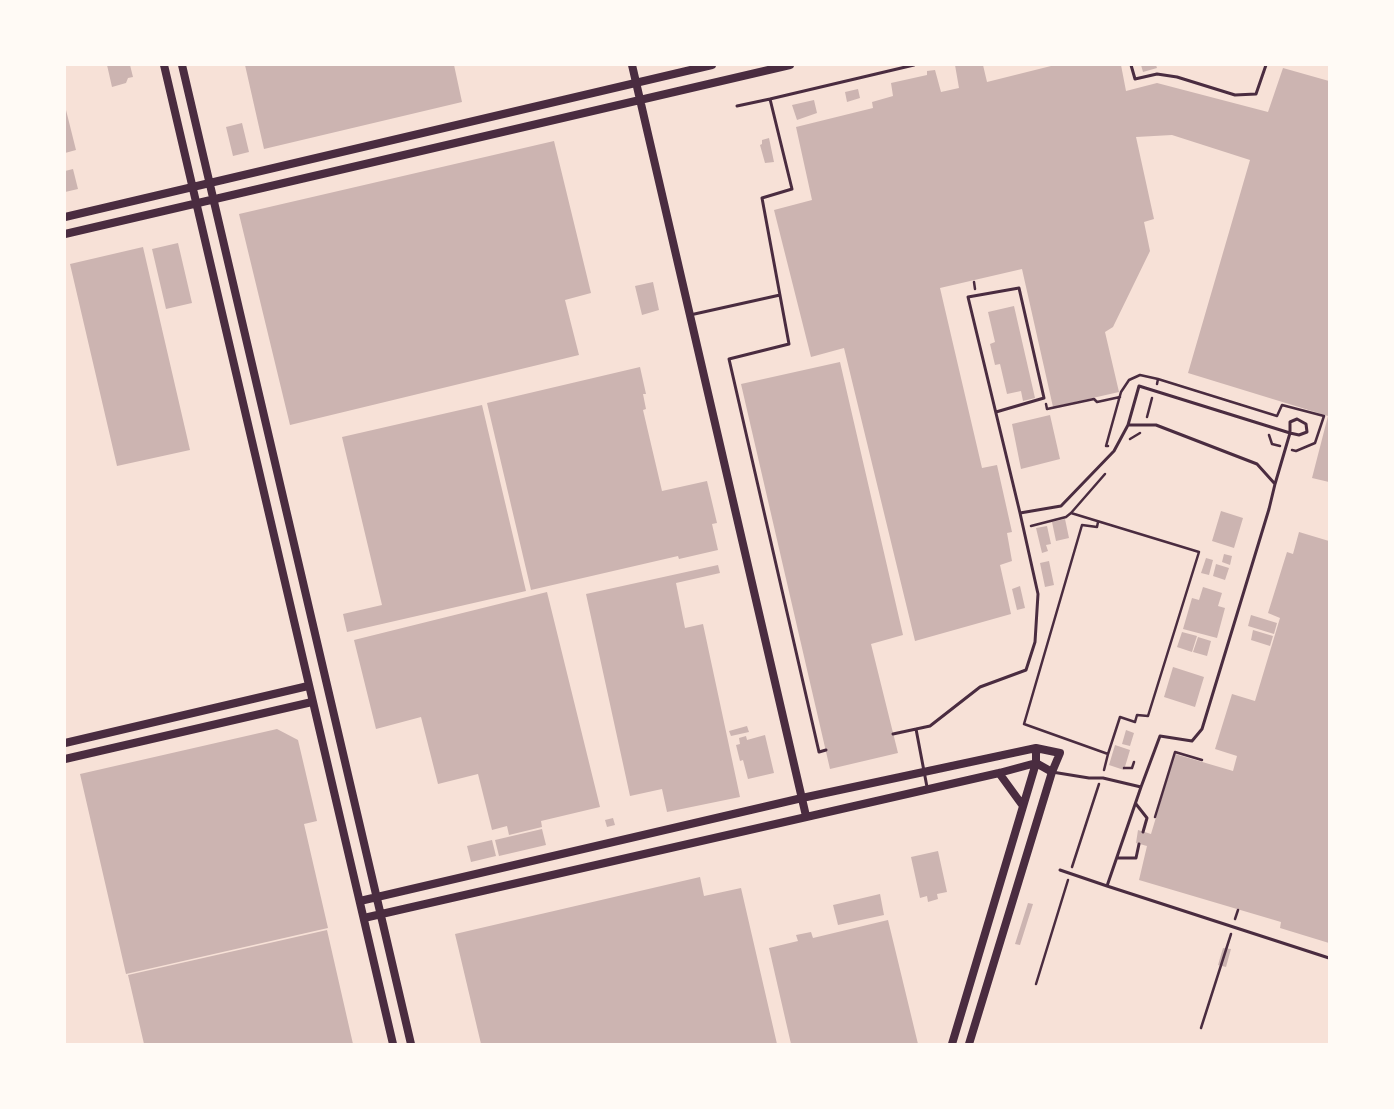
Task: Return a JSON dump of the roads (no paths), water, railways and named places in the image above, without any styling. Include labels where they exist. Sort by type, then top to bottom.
[{"type":"street","points":[[164,65],[393,1044]]},
{"type":"street","points":[[182,65],[411,1044]]},
{"type":"street","points":[[632,65],[806,816]]},
{"type":"street","points":[[65,217],[712,65]]},
{"type":"street","points":[[65,234],[790,65]]},
{"type":"street","points":[[65,743],[308,686]]},
{"type":"street","points":[[65,759],[312,702]]},
{"type":"street","points":[[360,901],[802,798],[1036,748],[1060,753],[1052,772],[969,1044]]},
{"type":"street","points":[[952,1044],[1036,763],[1036,748]]},
{"type":"street","points":[[364,918],[1036,763],[1052,772]]},
{"type":"street","points":[[999,773],[1023,806]]},
{"type":"lane","points":[[737,106],[914,65]]},
{"type":"lane","points":[[1131,65],[1135,79],[1157,74],[1177,77],[1235,95],[1256,94],[1266,65]]},
{"type":"lane","points":[[770,98],[792,189],[762,198],[790,344],[729,359],[818,752],[826,750]]},
{"type":"lane","points":[[894,734],[930,726],[980,687],[1026,670],[1035,642],[1038,594],[968,297],[1019,288],[1044,398],[996,412]]},
{"type":"lane","points":[[690,315],[780,295]]},
{"type":"lane","points":[[1020,513],[1060,506],[1114,451],[1128,425],[1139,386],[1290,433],[1299,435],[1307,432],[1306,424],[1296,419],[1290,422],[1290,433],[1266,518],[1202,729],[1192,741],[1160,736],[1107,886]]},
{"type":"lane","points":[[1128,425],[1156,425],[1257,464],[1275,484]]},
{"type":"lane","points":[[916,729],[928,788]]},
{"type":"lane","points":[[1052,772],[1089,778],[1103,778],[1141,787]]},
{"type":"lane","points":[[1136,804],[1147,818],[1143,832]]},
{"type":"lane","points":[[1117,858],[1136,858],[1140,844]]},
{"type":"lane","points":[[1060,870],[1329,958]]}]
